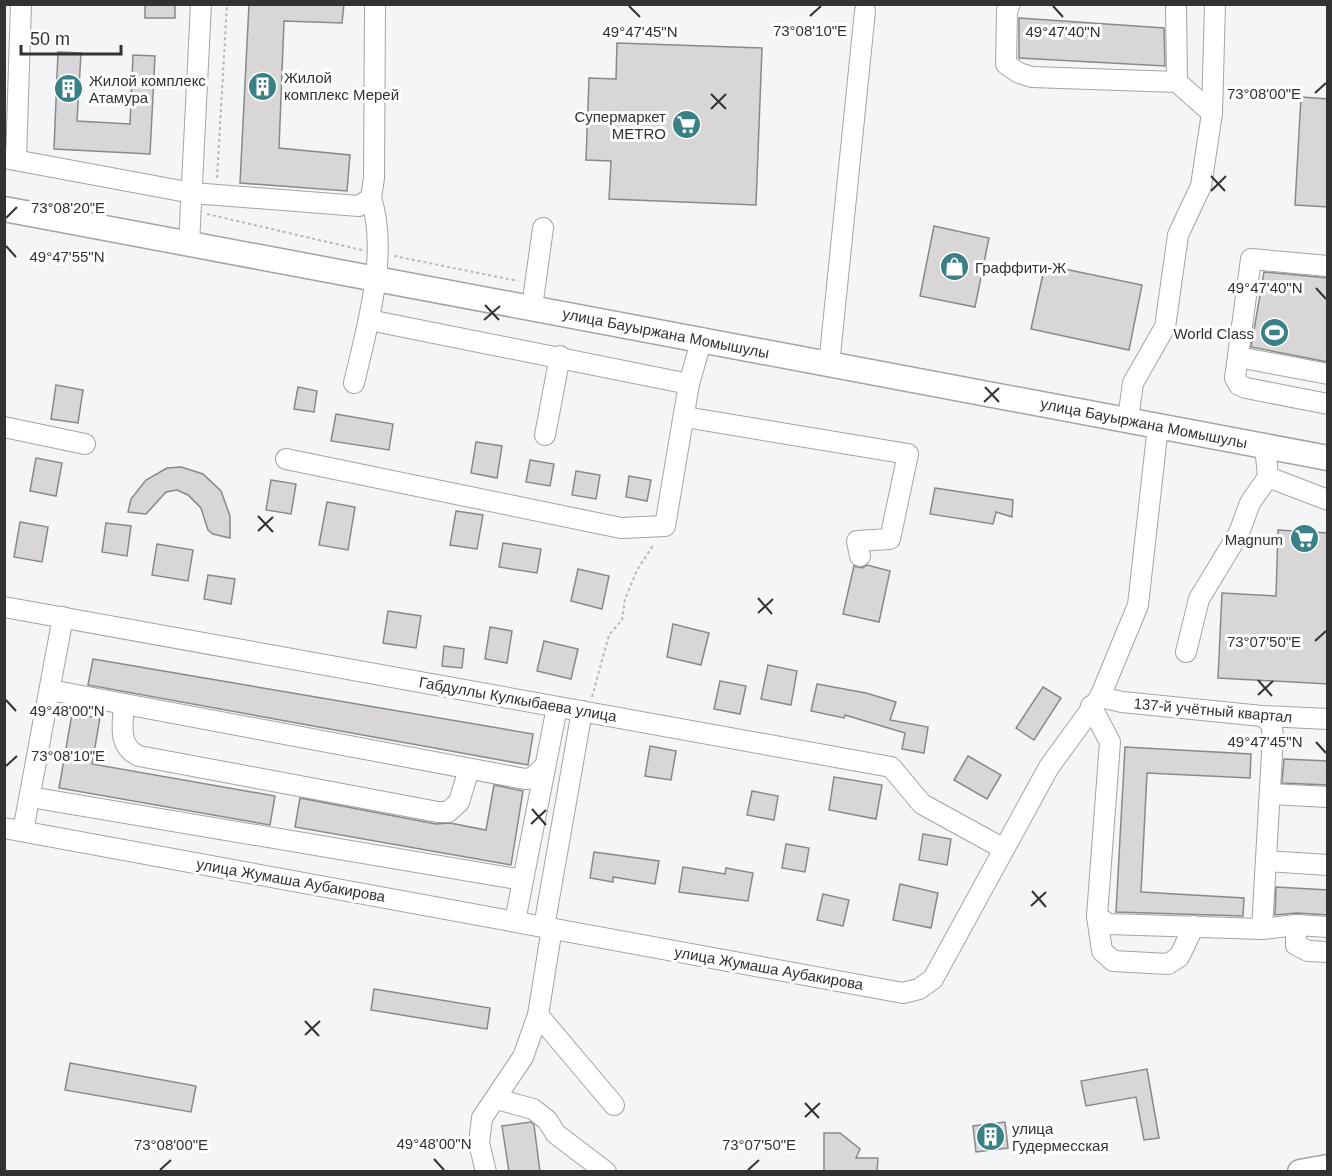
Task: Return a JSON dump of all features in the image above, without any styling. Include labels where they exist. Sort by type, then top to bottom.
[{"type":"main road","name":"улица Бауыржана Момышулы","points":[[4,209],[702,338],[829,365],[1328,458]]},
{"type":"main road","points":[[1300,1172],[1328,1167]]},
{"type":"street","points":[[21,4],[10,159],[192,193],[359,206],[371,198]]},
{"type":"street","points":[[189,244],[201,4]]},
{"type":"street","points":[[354,383],[376,278],[376,213],[371,198],[374,178],[375,4]]},
{"type":"street","points":[[1010,4],[1006,64],[1019,73],[1032,77],[1178,82],[1212,113]]},
{"type":"street","points":[[1176,4],[1178,82]]},
{"type":"street","points":[[1128,419],[1133,383],[1165,327],[1178,235],[1201,186],[1212,113],[1215,4]]},
{"type":"street","points":[[829,365],[865,11]]},
{"type":"street","points":[[532,308],[543,228]]},
{"type":"street","points":[[1328,266],[1251,259],[1235,378],[1239,385],[1328,404]]},
{"type":"street","points":[[369,320],[560,356],[689,384]]},
{"type":"street","points":[[286,459],[621,528],[665,526],[689,384],[702,338]]},
{"type":"street","points":[[545,435],[560,356]]},
{"type":"street","points":[[1238,357],[1328,374]]},
{"type":"street","points":[[685,417],[908,454],[890,539],[857,541],[860,556]]},
{"type":"street","name":"улица Жумаша Аубакирова","points":[[14,829],[903,993],[920,989],[933,979],[1049,768],[1095,701],[1138,605],[1158,426]]},
{"type":"street","points":[[4,427],[85,444]]},
{"type":"street","points":[[1186,651],[1199,599],[1239,533],[1250,502],[1268,477],[1265,445]]},
{"type":"street","points":[[1268,477],[1328,500]]},
{"type":"street","name":"Габдуллы Кулкыбаева улица","points":[[4,607],[891,767],[922,804],[1004,849]]},
{"type":"street","points":[[14,829],[30,797],[63,617]]},
{"type":"street","points":[[50,690],[525,779],[532,778],[545,766]]},
{"type":"street","points":[[1095,701],[1110,742],[1097,916],[1102,951],[1113,962],[1168,964],[1175,961],[1194,926]]},
{"type":"street","name":"137-й учётный квартал","points":[[1095,701],[1262,716],[1328,718]]},
{"type":"street","points":[[124,704],[122,737],[125,746],[140,756],[162,761],[448,812],[459,802],[469,769]]},
{"type":"street","points":[[515,921],[557,706]]},
{"type":"street","points":[[486,1172],[479,1143],[482,1118],[497,1099],[523,1057],[538,1016],[548,928],[585,712]]},
{"type":"street","points":[[1262,716],[1271,723],[1273,735],[1262,929]]},
{"type":"street","points":[[1270,794],[1328,797]]},
{"type":"street","points":[[30,797],[523,880]]},
{"type":"street","points":[[1266,861],[1328,865]]},
{"type":"street","points":[[1097,916],[1108,924],[1262,929],[1296,925],[1328,927]]},
{"type":"street","points":[[1296,925],[1296,945],[1308,951],[1328,952]]},
{"type":"street","points":[[538,1016],[614,1105]]},
{"type":"street","points":[[497,1099],[533,1109],[547,1120],[556,1134],[606,1172]]},
{"type":"path","points":[[216,216],[226,4]]},
{"type":"path","points":[[585,712],[609,635],[622,620],[625,599],[637,570],[665,526]]},
{"type":"building","points":[[145,4],[175,4],[175,18],[145,18]]},
{"type":"building","name":"Жилой комплекс Мерей","points":[[249,4],[344,4],[342,23],[284,21],[279,148],[350,155],[347,191],[240,183]]},
{"type":"building","points":[[1019,18],[1164,28],[1165,66],[1019,58]]},
{"type":"building","points":[[617,43],[762,48],[756,205],[609,199],[611,161],[586,160],[589,78],[616,79]]},
{"type":"building","name":"Жилой комплекс Атамура","points":[[58,52],[81,53],[77,121],[130,124],[133,55],[155,56],[150,154],[54,149]]},
{"type":"building","points":[[1301,97],[1328,99],[1328,207],[1295,205]]},
{"type":"building","points":[[934,226],[989,238],[975,307],[920,296]]},
{"type":"building","points":[[1045,265],[1142,285],[1129,350],[1031,329]]},
{"type":"building","points":[[1264,272],[1328,278],[1328,362],[1251,347]]},
{"type":"building","points":[[56,385],[83,390],[78,423],[51,419]]},
{"type":"building","points":[[298,387],[317,391],[314,412],[294,409]]},
{"type":"building","points":[[336,414],[393,424],[389,450],[331,441]]},
{"type":"building","points":[[476,442],[502,446],[497,478],[471,473]]},
{"type":"building","points":[[36,458],[62,463],[56,496],[30,491]]},
{"type":"building","points":[[530,460],[554,464],[550,486],[526,482]]},
{"type":"building","points":[[181,467],[203,474],[221,491],[230,516],[230,538],[213,534],[208,530],[201,508],[188,495],[177,490],[166,492],[146,514],[128,512],[131,499],[146,480],[167,468]]},
{"type":"building","points":[[576,471],[600,475],[596,499],[572,495]]},
{"type":"building","points":[[629,476],[651,480],[647,501],[626,497]]},
{"type":"building","points":[[271,480],[296,484],[291,514],[266,510]]},
{"type":"building","points":[[935,488],[1013,500],[1012,517],[996,512],[993,524],[930,514]]},
{"type":"building","points":[[327,502],[355,507],[348,550],[319,545]]},
{"type":"building","points":[[456,511],[483,515],[477,549],[450,545]]},
{"type":"building","points":[[20,522],[48,527],[42,562],[14,557]]},
{"type":"building","points":[[106,523],[131,526],[127,556],[102,552]]},
{"type":"building","points":[[1278,530],[1328,533],[1328,684],[1218,678],[1222,593],[1276,596]]},
{"type":"building","points":[[503,543],[541,549],[537,573],[499,567]]},
{"type":"building","points":[[157,544],[193,550],[188,581],[152,575]]},
{"type":"building","points":[[867,565],[890,571],[879,622],[843,614],[854,566],[862,568]]},
{"type":"building","points":[[578,569],[609,576],[602,609],[571,601]]},
{"type":"building","points":[[208,575],[235,579],[231,604],[204,599]]},
{"type":"building","points":[[388,611],[421,616],[416,648],[383,643]]},
{"type":"building","points":[[673,624],[709,633],[701,665],[667,657]]},
{"type":"building","points":[[490,627],[512,631],[507,663],[485,659]]},
{"type":"building","points":[[544,641],[578,649],[571,679],[537,671]]},
{"type":"building","points":[[444,646],[464,649],[462,668],[442,666]]},
{"type":"building","points":[[93,659],[533,734],[528,765],[88,685]]},
{"type":"building","points":[[768,665],[797,671],[791,705],[761,699]]},
{"type":"building","points":[[720,681],[746,686],[740,714],[714,709]]},
{"type":"building","points":[[817,684],[866,693],[896,702],[890,720],[928,727],[924,753],[902,749],[905,733],[845,715],[844,718],[811,711]]},
{"type":"building","points":[[1043,687],[1061,698],[1034,740],[1016,728]]},
{"type":"building","points":[[72,714],[100,718],[92,764],[275,796],[270,825],[59,788]]},
{"type":"building","points":[[650,746],[676,751],[671,780],[645,776]]},
{"type":"building","points":[[1125,747],[1251,754],[1250,778],[1147,773],[1141,892],[1244,898],[1243,916],[1116,912]]},
{"type":"building","points":[[968,756],[1001,775],[987,799],[954,780]]},
{"type":"building","points":[[1284,759],[1328,761],[1328,785],[1282,783]]},
{"type":"building","points":[[834,777],[882,785],[876,819],[829,810]]},
{"type":"building","points":[[494,785],[523,791],[511,865],[295,827],[300,798],[436,824],[450,823],[486,830]]},
{"type":"building","points":[[752,791],[778,796],[774,820],[747,815]]},
{"type":"building","points":[[923,834],[951,839],[947,865],[919,860]]},
{"type":"building","points":[[786,844],[809,848],[805,872],[782,868]]},
{"type":"building","points":[[594,852],[659,861],[655,884],[613,877],[613,882],[590,878]]},
{"type":"building","points":[[683,867],[725,874],[726,868],[753,873],[748,901],[679,892]]},
{"type":"building","points":[[900,884],[938,893],[931,928],[893,920]]},
{"type":"building","points":[[1276,887],[1328,890],[1328,915],[1297,913],[1275,915]]},
{"type":"building","points":[[823,894],[849,900],[843,926],[817,920]]},
{"type":"building","points":[[374,989],[490,1008],[487,1029],[371,1010]]},
{"type":"building","points":[[70,1063],[196,1086],[191,1112],[65,1090]]},
{"type":"building","points":[[1147,1069],[1159,1138],[1144,1140],[1136,1097],[1086,1106],[1081,1081]]},
{"type":"building","points":[[531,1122],[534,1125],[540,1172],[509,1172],[502,1126]]},
{"type":"building","name":"улица Гудермесская","points":[[1005,1122],[1008,1148],[976,1152],[973,1126]]},
{"type":"building","points":[[824,1133],[840,1133],[860,1149],[856,1158],[878,1158],[877,1172],[824,1172]]},
{"type":"place","name":"Жилой комплекс Мерей","points":[[263,86]]},
{"type":"place","name":"Жилой комплекс Атамура","points":[[68,89]]},
{"type":"place","name":"Супермаркет METRO","points":[[687,125]]},
{"type":"place","name":"Граффити-Ж","points":[[954,267]]},
{"type":"place","name":"World Class","points":[[1275,333]]},
{"type":"place","name":"Magnum","points":[[1304,539]]},
{"type":"place","name":"улица Гудермесская","points":[[991,1137]]}]
